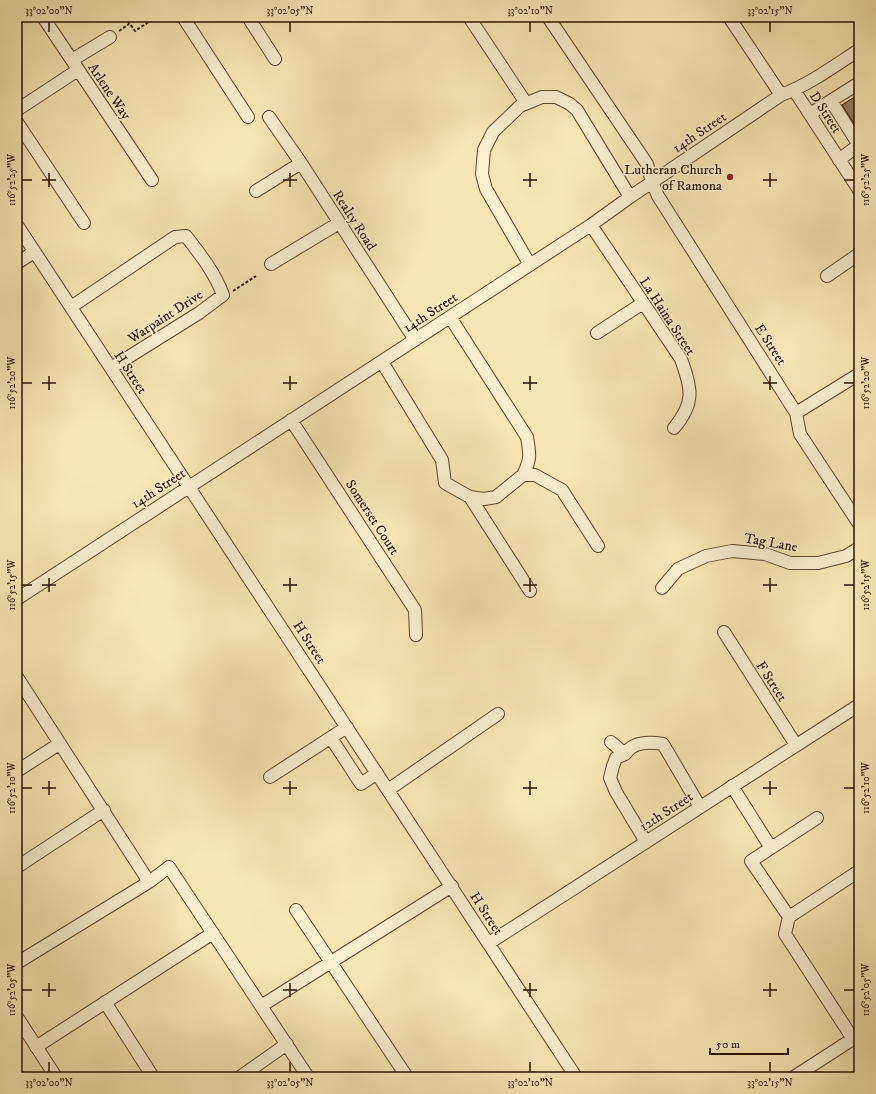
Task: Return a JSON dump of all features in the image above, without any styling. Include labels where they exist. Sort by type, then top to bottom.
[{"type":"street","name":"Arlene Way","points":[[43,17],[152,180]]},
{"type":"street","points":[[183,17],[248,117]]},
{"type":"street","points":[[248,17],[275,59]]},
{"type":"street","points":[[469,17],[526,103]]},
{"type":"street","name":"E Street","points":[[548,17],[647,164],[658,196],[796,413],[800,434],[859,524]]},
{"type":"street","points":[[729,17],[781,95]]},
{"type":"street","points":[[17,110],[110,36]]},
{"type":"street","name":"14th Street","points":[[17,599],[591,225],[781,95],[794,90],[859,50]]},
{"type":"street","points":[[810,114],[859,83]]},
{"type":"street","name":"D Street","points":[[794,90],[859,190]]},
{"type":"street","points":[[530,265],[486,189],[482,174],[484,150],[494,132],[520,106],[542,97],[556,97],[570,104],[577,110],[630,197]]},
{"type":"street","points":[[831,101],[857,142],[856,147],[839,160]]},
{"type":"street","name":"Realty Road","points":[[269,117],[301,163],[415,340]]},
{"type":"street","points":[[17,122],[84,224]]},
{"type":"street","points":[[256,191],[301,163]]},
{"type":"street","points":[[271,264],[339,224]]},
{"type":"street","name":"H Street","points":[[17,225],[576,1077]]},
{"type":"street","name":"La Haina Street","points":[[591,225],[681,359],[689,380],[690,395],[683,417],[674,428]]},
{"type":"street","name":"Warpaint Drive","points":[[70,307],[175,237],[186,236],[218,282],[223,295],[199,313],[111,368]]},
{"type":"street","points":[[17,262],[34,252]]},
{"type":"street","points":[[827,276],[859,254]]},
{"type":"street","points":[[597,333],[643,303]]},
{"type":"street","points":[[382,362],[442,460],[445,483],[470,497],[484,499],[496,497],[522,475],[528,465],[530,455],[527,437],[450,317]]},
{"type":"street","points":[[796,413],[859,374]]},
{"type":"street","name":"Somerset Court","points":[[291,420],[415,610],[416,635]]},
{"type":"street","points":[[522,475],[535,475],[562,490],[598,546]]},
{"type":"street","points":[[470,497],[530,591]]},
{"type":"street","name":"Tag Lane","points":[[662,588],[678,569],[706,556],[732,551],[765,554],[790,563],[818,563],[846,556],[859,548]]},
{"type":"street","name":"F Street","points":[[724,632],[796,745]]},
{"type":"street","points":[[17,677],[149,882]]},
{"type":"street","name":"12th Street","points":[[489,943],[859,705]]},
{"type":"street","points":[[388,790],[498,714]]},
{"type":"street","points":[[270,777],[347,727]]},
{"type":"street","points":[[331,738],[361,784],[377,773]]},
{"type":"street","points":[[611,742],[625,754]]},
{"type":"street","points":[[646,842],[616,792],[610,778],[616,758],[625,754],[635,746],[646,742],[663,744],[700,807]]},
{"type":"street","points":[[17,771],[59,744]]},
{"type":"street","points":[[732,786],[771,848]]},
{"type":"street","points":[[17,867],[104,810]]},
{"type":"street","points":[[789,917],[751,861],[817,818]]},
{"type":"street","points":[[17,964],[170,868],[308,1077]]},
{"type":"street","points":[[794,1077],[856,1037],[785,934],[789,917],[859,871]]},
{"type":"street","points":[[261,1006],[452,886]]},
{"type":"street","points":[[296,910],[408,1077]]},
{"type":"street","points":[[36,1047],[213,933]]},
{"type":"street","points":[[106,1002],[153,1077]]},
{"type":"street","points":[[17,1017],[56,1077]]},
{"type":"street","points":[[240,1077],[287,1044]]},
{"type":"path","points":[[125,17],[135,31],[156,17]]},
{"type":"path","points":[[223,295],[236,289],[256,276]]},
{"type":"building","points":[[859,94],[859,131],[842,105]]},
{"type":"place","name":"Lutheran Church of Ramona","points":[[730,177]]}]
